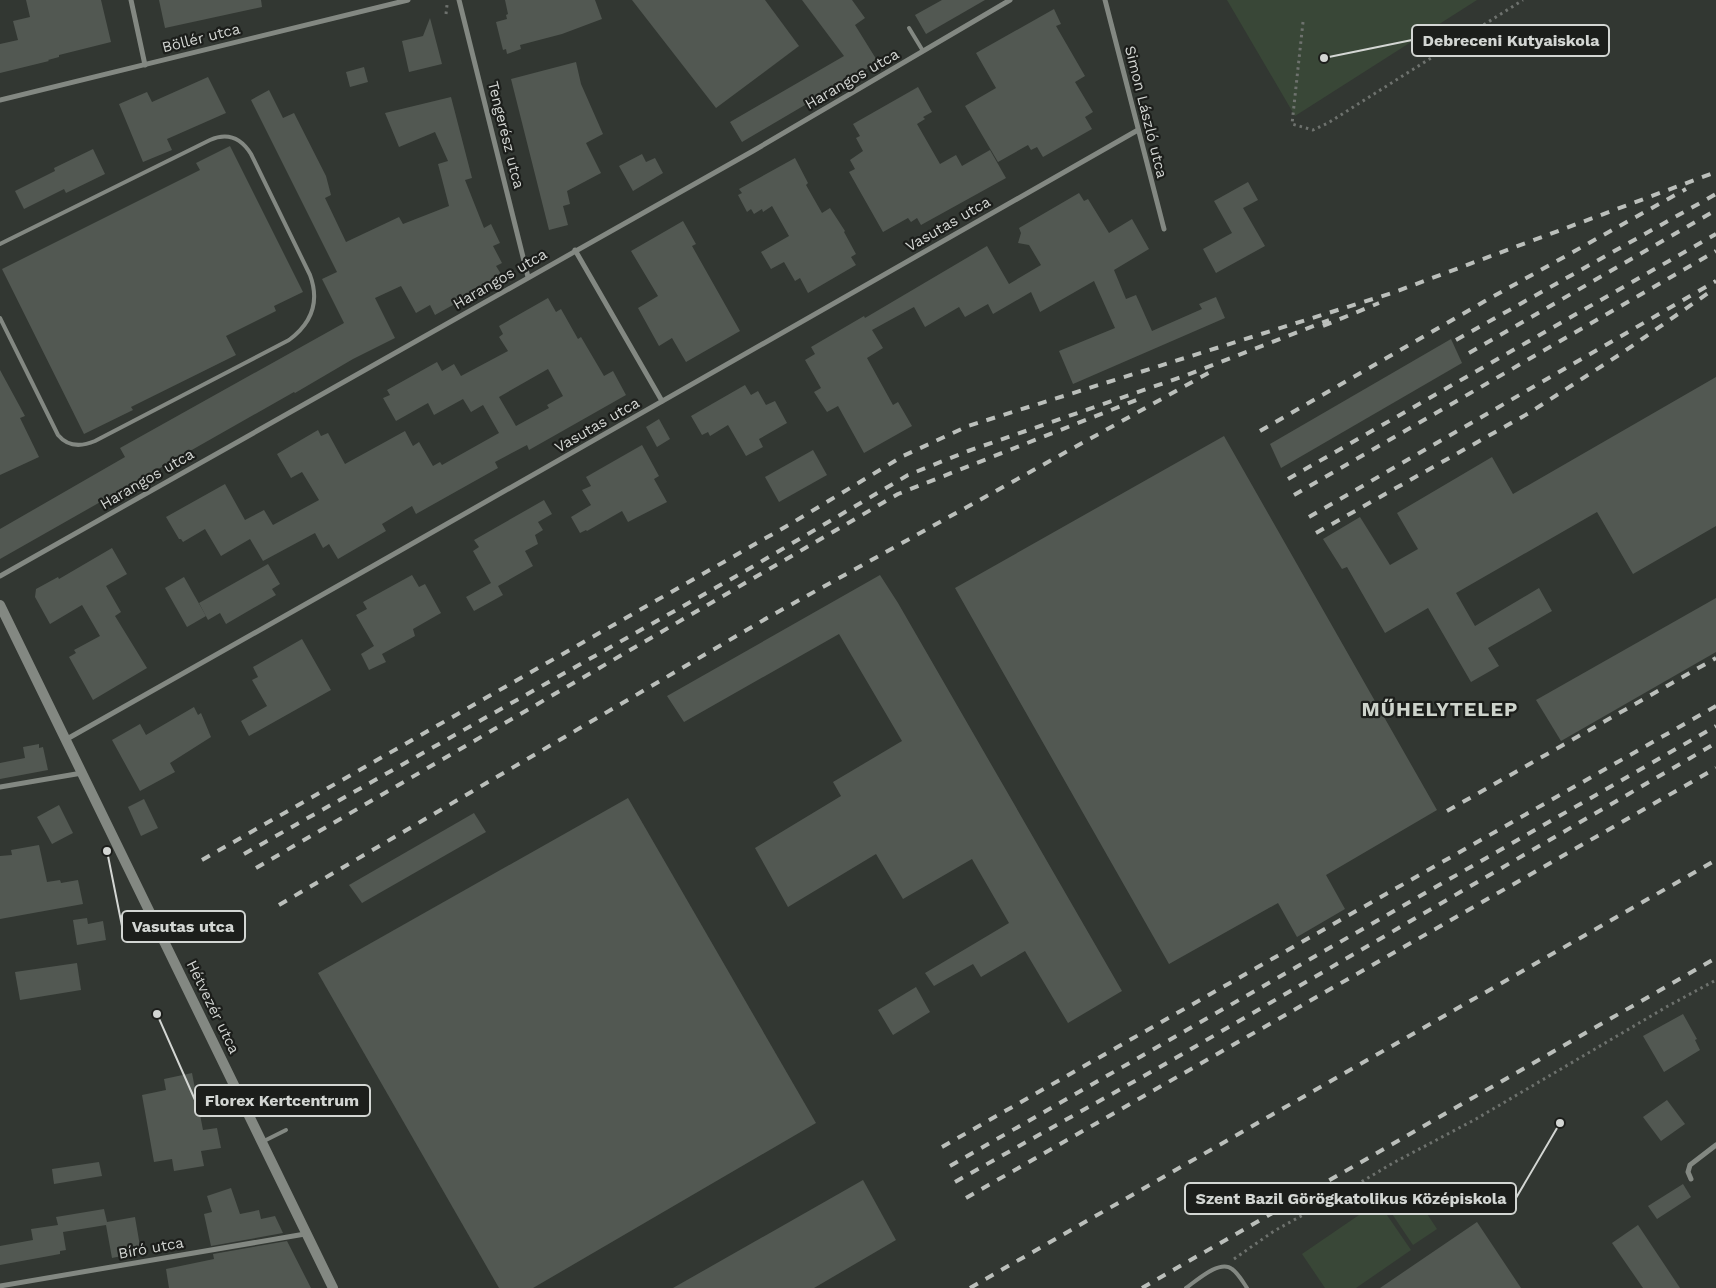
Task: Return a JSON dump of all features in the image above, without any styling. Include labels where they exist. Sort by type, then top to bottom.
[{"type":"street","points":[[131,0],[144,65]]},
{"type":"street","name":"Böllér utca","points":[[0,100],[408,0]]},
{"type":"street","name":"Tengerész utca","points":[[458,0],[528,277]]},
{"type":"street","name":"Harangos utca","points":[[0,576],[753,151],[1010,0]]},
{"type":"street","name":"Simon László utca","points":[[1105,0],[1164,229]]},
{"type":"street","name":"Vasutas utca","points":[[67,739],[1138,130]]},
{"type":"street","points":[[575,250],[662,401]]},
{"type":"street","name":"Hétvezér utca","points":[[0,604],[305,1234],[333,1288]]},
{"type":"street","points":[[0,787],[83,773]]},
{"type":"street","points":[[1691,1179],[1688,1172],[1690,1165],[1716,1145]]},
{"type":"street","name":"Bíró utca","points":[[0,1286],[305,1234]]},
{"type":"lane","points":[[909,28],[923,51]]},
{"type":"lane","points":[[0,244],[210,140],[227,136],[238,139],[251,154],[310,275],[313,282],[315,299],[307,321],[289,340],[95,441],[83,445],[71,444],[61,439],[58,435],[0,318]]},
{"type":"lane","points":[[261,1142],[286,1130]]},
{"type":"lane","points":[[1186,1288],[1216,1268],[1228,1266],[1247,1288]]},
{"type":"path","points":[[1303,22],[1292,124],[1313,130],[1328,123],[1523,0]]},
{"type":"path","points":[[1228,1266],[1236,1256],[1274,1231],[1393,1163],[1476,1119],[1668,1006],[1716,980]]},
{"type":"green space","points":[[1227,0],[1477,0],[1295,116]]},
{"type":"green space","points":[[1408,1185],[1437,1229],[1413,1245],[1384,1202]]},
{"type":"green space","points":[[1378,1202],[1411,1250],[1356,1288],[1325,1288],[1302,1254]]},
{"type":"building","points":[[26,0],[101,0],[111,42],[59,55],[59,57],[49,61],[0,73],[0,44],[18,40],[13,21],[30,17]]},
{"type":"building","points":[[159,0],[261,0],[262,7],[165,28]]},
{"type":"building","points":[[505,0],[595,0],[602,19],[562,34],[520,45],[521,49],[507,54],[506,49],[503,50],[496,22],[507,19],[506,15],[508,14]]},
{"type":"building","points":[[632,0],[765,0],[799,46],[716,108]]},
{"type":"building","points":[[802,0],[852,0],[865,18],[855,25],[878,62],[742,142],[730,122],[844,56]]},
{"type":"building","points":[[942,0],[985,0],[926,34],[915,15]]},
{"type":"building","points":[[1054,9],[1061,24],[1056,26],[1085,76],[1075,82],[1093,112],[1085,117],[1092,129],[1043,157],[1037,147],[1031,150],[1028,145],[998,162],[965,106],[996,88],[976,53]]},
{"type":"building","points":[[430,18],[442,64],[409,72],[402,41],[423,36]]},
{"type":"building","points":[[576,62],[581,84],[603,134],[586,143],[601,173],[567,191],[570,204],[563,206],[568,225],[549,230],[511,79]]},
{"type":"building","points":[[364,67],[368,82],[350,87],[346,72]]},
{"type":"building","points":[[208,77],[226,113],[167,139],[172,150],[143,162],[119,104],[147,92],[152,102]]},
{"type":"building","points":[[918,87],[932,112],[923,117],[925,119],[917,124],[940,164],[956,155],[962,166],[990,150],[1006,178],[921,225],[917,218],[911,222],[908,218],[883,232],[849,172],[855,169],[850,160],[863,151],[856,138],[860,136],[853,124]]},
{"type":"building","points":[[269,90],[283,118],[294,113],[326,176],[331,195],[325,198],[346,242],[399,217],[403,224],[449,206],[438,164],[448,161],[435,132],[399,147],[385,113],[451,97],[472,178],[465,180],[484,228],[491,224],[500,243],[493,246],[502,263],[496,266],[503,277],[435,315],[430,305],[416,313],[401,286],[375,298],[395,338],[294,392],[0,559],[0,529],[125,457],[120,448],[344,323],[322,279],[337,272],[251,100]]},
{"type":"building","points":[[230,146],[303,292],[274,306],[276,311],[226,336],[236,355],[131,407],[133,410],[84,434],[2,269],[200,170],[196,163]]},
{"type":"building","points":[[93,149],[105,174],[66,193],[64,189],[24,209],[15,191],[55,171],[54,168]]},
{"type":"building","points":[[642,154],[646,162],[655,158],[663,173],[633,191],[619,166]]},
{"type":"building","points":[[795,158],[808,183],[806,185],[822,213],[830,208],[845,231],[856,254],[851,257],[856,265],[808,293],[800,278],[795,281],[784,262],[771,269],[761,252],[789,236],[772,206],[763,212],[762,209],[754,214],[751,209],[747,212],[738,195],[742,193],[739,189]]},
{"type":"building","points":[[1248,182],[1258,200],[1243,208],[1265,246],[1216,273],[1203,249],[1232,233],[1214,201]]},
{"type":"building","points":[[1079,193],[1084,201],[1088,199],[1109,233],[1132,219],[1149,249],[1114,270],[1126,299],[1136,295],[1152,331],[1202,309],[1199,304],[1216,297],[1225,318],[1073,384],[1059,351],[1115,328],[1094,281],[1040,312],[1031,292],[993,314],[988,304],[965,317],[959,307],[925,327],[914,307],[872,330],[883,348],[867,358],[893,405],[898,402],[912,426],[864,453],[838,406],[827,412],[814,392],[821,388],[805,360],[815,354],[811,347],[864,316],[865,318],[987,246],[1009,284],[1041,265],[1029,245],[1018,243],[1021,233],[1019,228]]},
{"type":"building","points":[[683,221],[696,244],[692,246],[740,331],[686,362],[672,338],[659,346],[638,308],[658,296],[631,251]]},
{"type":"building","points":[[548,298],[556,312],[561,309],[578,339],[581,337],[604,376],[613,371],[626,395],[529,450],[527,445],[495,462],[498,468],[416,514],[412,506],[382,524],[386,531],[338,559],[329,544],[323,548],[315,533],[263,561],[250,539],[221,556],[205,529],[183,542],[179,539],[166,517],[225,484],[245,520],[264,510],[273,525],[319,500],[302,472],[291,478],[277,454],[318,430],[321,436],[328,433],[345,464],[405,431],[413,446],[419,442],[433,466],[440,462],[442,465],[499,433],[483,405],[471,412],[463,399],[434,415],[428,403],[396,421],[383,398],[390,395],[387,390],[437,362],[442,371],[454,364],[461,376],[508,351],[499,337],[503,334],[499,326]],"holes":[[[548,369],[563,396],[547,405],[549,408],[516,426],[499,397]]]},
{"type":"building","points":[[1451,339],[1462,363],[1281,468],[1270,444]]},
{"type":"building","points":[[0,370],[25,416],[20,418],[39,457],[0,475]]},
{"type":"building","points":[[1716,377],[1716,526],[1633,574],[1597,512],[1456,593],[1475,626],[1539,588],[1552,611],[1488,648],[1499,666],[1471,682],[1428,608],[1385,633],[1347,567],[1342,569],[1323,539],[1360,517],[1390,565],[1418,549],[1397,513],[1492,457],[1513,494]]},
{"type":"building","points":[[745,385],[751,395],[758,391],[766,405],[775,401],[787,423],[759,439],[763,447],[746,456],[728,425],[710,436],[708,432],[702,435],[691,416]]},
{"type":"building","points":[[659,419],[670,439],[657,447],[646,427]]},
{"type":"building","points":[[1224,436],[1437,810],[1326,875],[1345,909],[1297,937],[1278,903],[1169,964],[955,588]]},
{"type":"building","points":[[642,445],[659,476],[654,479],[667,502],[628,522],[622,511],[580,533],[571,517],[591,505],[582,490],[591,486],[586,477]]},
{"type":"building","points":[[813,450],[827,475],[779,502],[765,477]]},
{"type":"building","points":[[544,500],[552,514],[538,522],[543,530],[535,535],[538,544],[525,551],[533,566],[498,586],[503,595],[474,611],[466,597],[491,583],[473,551],[479,547],[474,540]]},
{"type":"building","points":[[112,548],[127,574],[106,586],[121,612],[115,616],[147,668],[93,700],[69,657],[76,653],[74,650],[100,636],[82,605],[50,624],[35,597],[36,589],[58,577],[59,579]]},
{"type":"building","points":[[268,564],[280,584],[272,589],[276,595],[226,624],[220,613],[208,620],[199,603]]},
{"type":"building","points":[[412,575],[419,587],[425,584],[441,613],[413,629],[415,636],[382,654],[386,662],[369,670],[361,654],[374,646],[356,615],[367,609],[363,602]]},
{"type":"building","points":[[880,575],[1122,991],[1068,1023],[1025,951],[981,977],[973,964],[934,986],[925,973],[1009,923],[972,859],[903,899],[876,854],[788,907],[755,848],[841,796],[833,782],[902,741],[839,634],[684,722],[667,696]]},
{"type":"building","points":[[184,577],[206,616],[187,627],[165,588]]},
{"type":"building","points":[[1716,598],[1716,652],[1561,741],[1536,700]]},
{"type":"building","points":[[302,639],[331,690],[249,736],[241,721],[267,706],[252,680],[258,677],[253,667]]},
{"type":"building","points":[[194,707],[198,715],[201,713],[211,737],[170,763],[175,772],[140,791],[112,740],[140,724],[146,735]]},
{"type":"building","points":[[39,744],[39,748],[43,747],[48,770],[0,779],[0,763],[25,758],[23,747]]},
{"type":"building","points":[[628,798],[816,1123],[533,1288],[499,1288],[318,973]]},
{"type":"building","points":[[144,799],[158,828],[141,836],[128,807]]},
{"type":"building","points":[[59,805],[73,833],[52,844],[37,817]]},
{"type":"building","points":[[474,813],[486,832],[362,903],[349,885]]},
{"type":"building","points":[[39,845],[47,882],[60,880],[61,883],[78,880],[83,904],[0,919],[0,856],[12,855],[11,850]]},
{"type":"building","points":[[87,918],[88,924],[103,921],[106,940],[77,945],[73,920]]},
{"type":"building","points":[[77,963],[81,990],[20,1000],[15,972]]},
{"type":"building","points":[[916,987],[930,1012],[893,1035],[878,1010]]},
{"type":"building","points":[[1683,1014],[1697,1039],[1695,1040],[1700,1050],[1664,1072],[1643,1036]]},
{"type":"building","points":[[192,1073],[203,1130],[217,1128],[221,1148],[201,1151],[204,1166],[174,1171],[172,1159],[154,1162],[142,1095],[166,1090],[164,1079]]},
{"type":"building","points":[[1667,1100],[1685,1124],[1661,1141],[1643,1117]]},
{"type":"building","points":[[99,1162],[102,1176],[54,1184],[52,1169]]},
{"type":"building","points":[[863,1180],[896,1240],[814,1288],[673,1288]]},
{"type":"building","points":[[1683,1184],[1691,1197],[1657,1219],[1648,1206]]},
{"type":"building","points":[[231,1188],[240,1214],[259,1210],[261,1219],[275,1216],[283,1233],[211,1246],[204,1214],[212,1212],[207,1196]]},
{"type":"building","points":[[104,1209],[107,1222],[135,1217],[141,1252],[112,1258],[106,1225],[63,1232],[66,1250],[60,1251],[60,1254],[0,1265],[0,1246],[33,1240],[31,1229],[58,1225],[56,1217]]},
{"type":"building","points":[[1477,1222],[1521,1288],[1380,1288]]},
{"type":"building","points":[[1638,1225],[1680,1288],[1643,1288],[1612,1243]]},
{"type":"building","points":[[287,1241],[311,1288],[169,1288],[166,1269],[214,1259],[213,1254]]},
{"type":"railway","points":[[202,860],[792,523],[903,456],[968,426],[1392,293],[1716,172]]},
{"type":"railway","points":[[1260,431],[1485,301],[1686,189]]},
{"type":"railway","points":[[1456,340],[1716,194]]},
{"type":"railway","points":[[1469,353],[1716,210]]},
{"type":"railway","points":[[1288,479],[1716,234]]},
{"type":"railway","points":[[1294,495],[1716,251]]},
{"type":"railway","points":[[1309,517],[1716,281]]},
{"type":"railway","points":[[1316,533],[1529,413],[1622,353],[1714,289]]},
{"type":"railway","points":[[1323,326],[1379,303]]},
{"type":"railway","points":[[244,854],[740,574],[908,475],[968,451],[1187,375],[1329,320]]},
{"type":"railway","points":[[279,905],[767,618],[1212,371]]},
{"type":"railway","points":[[256,868],[898,494],[1144,397]]},
{"type":"railway","points":[[1447,811],[1716,658]]},
{"type":"railway","points":[[942,1147],[1716,706]]},
{"type":"railway","points":[[950,1166],[1716,726]]},
{"type":"railway","points":[[955,1182],[1167,1063],[1716,743]]},
{"type":"railway","points":[[966,1198],[1716,768]]},
{"type":"railway","points":[[970,1288],[1716,860]]},
{"type":"railway","points":[[1142,1288],[1716,958]]},
{"type":"place","name":"Debreceni Kutyaiskola","points":[[1324,58]]},
{"type":"place","name":"Vasutas utca","points":[[107,851]]},
{"type":"place","name":"Florex Kertcentrum","points":[[157,1014]]},
{"type":"place","name":"Szent Bazil Görögkatolikus Középiskola","points":[[1560,1123]]},
{"type":"district","name":"MŰHELYTELEP","points":[[1440,709]]}]
